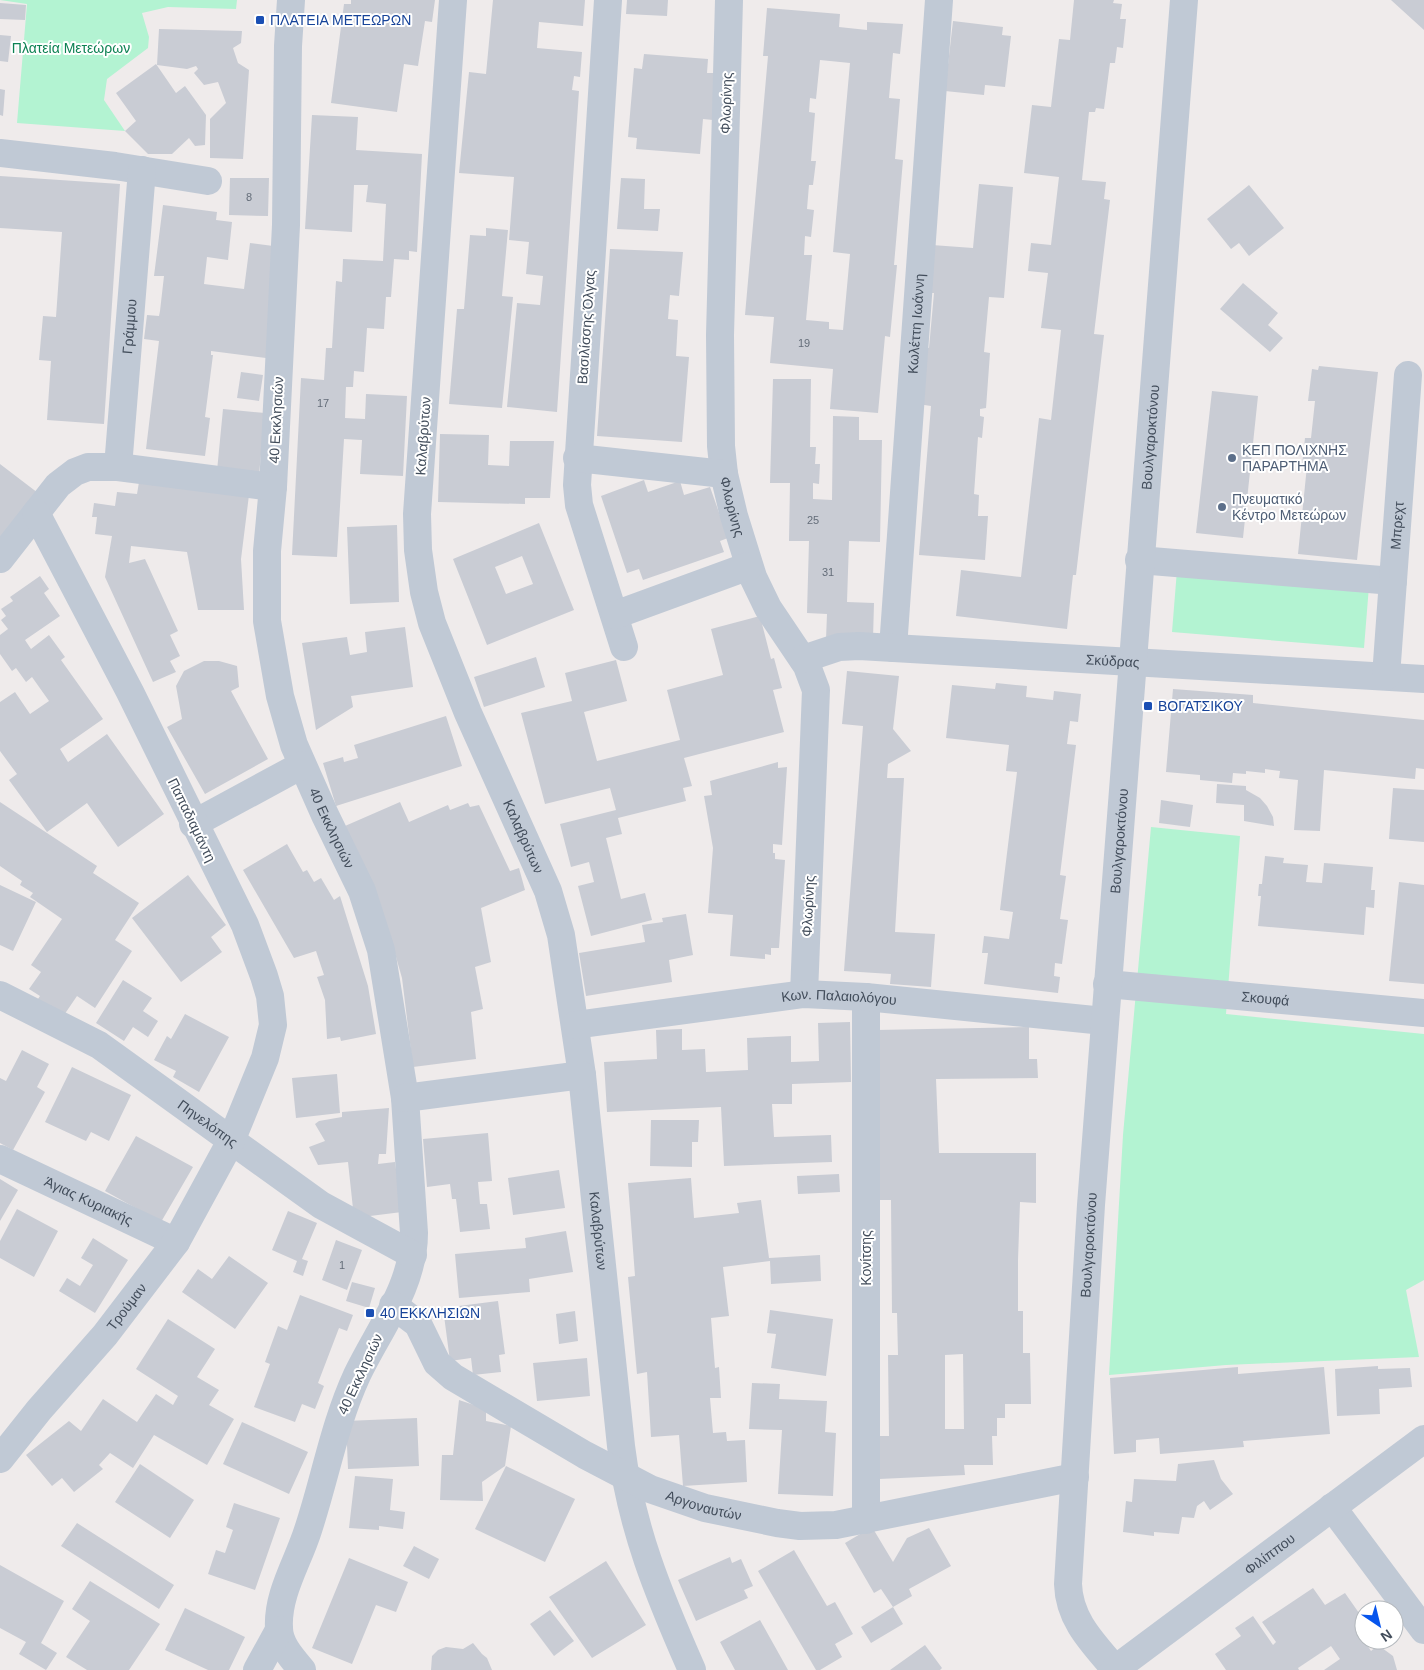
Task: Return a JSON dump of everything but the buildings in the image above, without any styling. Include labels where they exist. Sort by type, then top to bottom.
[{"type":"street","name":"40 Εκκλησιών","points":[[279,1630],[280,1612],[285,1590],[309,1530],[340,1419],[357,1375],[406,1282],[413,1255],[414,1233],[406,1098],[389,991],[371,913],[302,765],[280,696],[269,637],[266,587],[286,234],[288,46],[291,0]]},
{"type":"street","name":"Καλαβρύτων","points":[[453,0],[417,514],[418,550],[424,592],[442,650],[554,908],[561,935],[582,1075],[625,1477],[633,1517],[645,1553],[663,1602],[692,1670]]},
{"type":"street","name":"Βασιλίσσης Όλγας","points":[[608,0],[577,458],[580,505],[624,647]]},
{"type":"street","name":"Φλωρίνης","points":[[729,0],[720,335],[721,446],[724,474],[749,566],[765,604],[803,659],[814,682],[817,698],[804,994]]},
{"type":"street","name":"Κωλέττη Ιωάννη","points":[[893,648],[939,0]]},
{"type":"street","name":"Βουλγαροκτόνου","points":[[1114,1670],[1081,1628],[1073,1614],[1068,1597],[1104,1021],[1184,0]]},
{"type":"street","points":[[0,153],[142,170],[208,181]]},
{"type":"street","name":"Γράμμου","points":[[118,467],[142,170]]},
{"type":"street","name":"Μπρεχτ","points":[[1386,676],[1408,375]]},
{"type":"street","points":[[577,458],[724,474]]},
{"type":"street","points":[[0,560],[58,485],[75,472],[96,466],[118,467],[273,487]]},
{"type":"street","name":"Παπαδιαμάντη","points":[[36,513],[130,692],[245,925],[264,976],[273,1025],[265,1058],[232,1141]]},
{"type":"street","points":[[1139,560],[1393,581]]},
{"type":"street","points":[[615,615],[749,566]]},
{"type":"street","name":"Σκύδρας","points":[[803,659],[848,646],[1424,678]]},
{"type":"street","points":[[194,824],[302,765]]},
{"type":"street","name":"Σκουφά","points":[[1107,984],[1424,1013]]},
{"type":"street","name":"Κων. Παλαιολόγου","points":[[575,1025],[804,994],[866,996],[1104,1021]]},
{"type":"street","name":"Πηνελόπης","points":[[0,995],[100,1045],[333,1213],[413,1255]]},
{"type":"street","name":"Κονίτσης","points":[[866,996],[866,1520]]},
{"type":"street","points":[[406,1098],[582,1075]]},
{"type":"street","name":"Τρούμαν","points":[[0,1459],[39,1410],[105,1335],[176,1242],[232,1141]]},
{"type":"street","name":"Άγιας Κυριακής","points":[[0,1159],[176,1242]]},
{"type":"street","name":"Αργοναυτών","points":[[393,1305],[418,1324],[437,1363],[453,1377],[625,1477],[686,1502],[776,1523],[818,1526],[866,1520],[1075,1477]]},
{"type":"street","name":"Φιλίππου","points":[[1114,1670],[1424,1439]]},
{"type":"street","points":[[1332,1507],[1424,1630]]},
{"type":"street","points":[[257,1670],[279,1630]]},
{"type":"street","points":[[279,1630],[284,1645],[302,1670]]},
{"type":"green space","name":"Πλατεία Μετεώρων","points":[[0,0],[237,0],[236,9],[168,7],[142,13],[149,37],[148,48],[107,79],[104,100],[125,131],[17,123],[27,4]]},
{"type":"green space","points":[[1177,570],[1369,586],[1364,648],[1172,632]]},
{"type":"green space","points":[[1151,827],[1240,836],[1226,1014],[1424,1034],[1424,1280],[1406,1290],[1419,1357],[1226,1365],[1109,1375],[1123,1135]]},
{"type":"place","name":"ΠΛΑΤΕΙΑ ΜΕΤΕΩΡΩΝ","points":[[260,20]]},
{"type":"place","name":"ΚΕΠ ΠΟΛΙΧΝΗΣ ΠΑΡΑΡΤΗΜΑ","points":[[1232,458]]},
{"type":"place","name":"Πνευματικό Κέντρο Μετεώρων","points":[[1222,507]]},
{"type":"place","name":"ΒΟΓΑΤΣΙΚΟΥ","points":[[1148,706]]},
{"type":"place","name":"40 ΕΚΚΛΗΣΙΩΝ","points":[[370,1313]]}]
